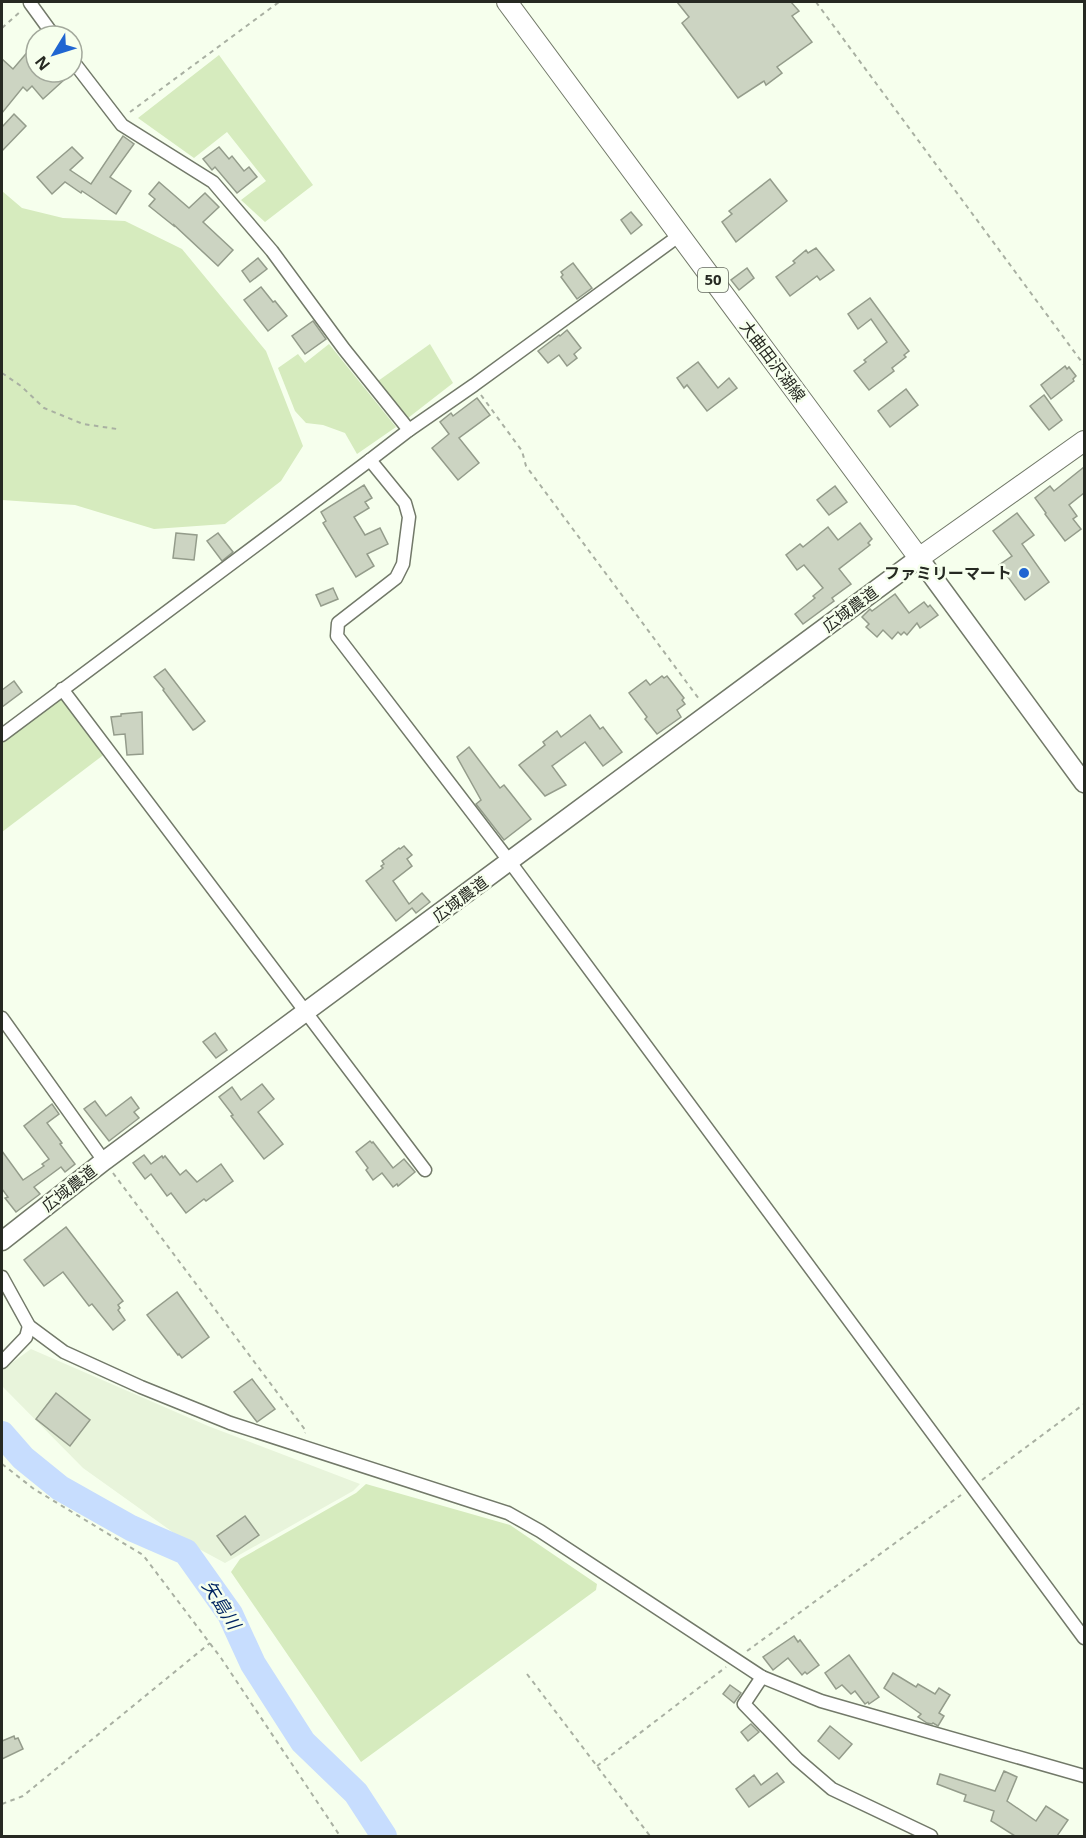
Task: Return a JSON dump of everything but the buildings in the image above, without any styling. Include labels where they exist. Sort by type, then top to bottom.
[{"type":"main road","name":"大曲田沢湖線","points":[[507,2],[919,558]]},
{"type":"main road","points":[[919,558],[1084,441]]},
{"type":"street","points":[[31,2],[46,24]]},
{"type":"street","points":[[84,76],[122,125],[213,182],[272,251],[344,350],[409,430]]},
{"type":"street","points":[[2,735],[409,430],[680,236]]},
{"type":"street","points":[[370,460],[405,503],[409,517],[404,564],[396,578],[338,623],[337,636],[510,862],[1084,1638]]},
{"type":"street","points":[[919,558],[1084,783]]},
{"type":"street","name":"広域農道","points":[[2,1241],[104,1161],[919,558]]},
{"type":"street","points":[[62,688],[425,1170]]},
{"type":"street","points":[[2,1018],[104,1161]]},
{"type":"street","points":[[2,1276],[29,1326],[64,1352],[141,1387],[230,1423],[508,1513],[540,1531],[762,1677],[821,1701],[1084,1776]]},
{"type":"street","points":[[3,1361],[26,1337],[29,1326]]},
{"type":"street","points":[[762,1677],[744,1704],[797,1759],[832,1789],[931,1836]]},
{"type":"path","points":[[2,28],[31,2]]},
{"type":"path","points":[[118,121],[279,2]]},
{"type":"path","points":[[816,2],[1084,365]]},
{"type":"path","points":[[2,373],[21,386],[44,408],[83,424],[117,429]]},
{"type":"path","points":[[474,385],[522,451],[525,466],[709,714]]},
{"type":"path","points":[[104,1161],[306,1431],[301,1447]]},
{"type":"path","points":[[597,1766],[737,1659],[1084,1404]]},
{"type":"path","points":[[2,1464],[34,1489],[143,1555],[210,1643],[340,1836]]},
{"type":"path","points":[[2,1804],[23,1796],[210,1643]]},
{"type":"path","points":[[527,1674],[650,1836]]},
{"type":"shaded area","points":[[31,1349],[208,1426],[360,1484],[353,1491],[225,1563],[188,1543],[83,1468],[2,1386],[2,1370]]},
{"type":"green space","points":[[219,55],[313,185],[265,222],[241,200],[266,181],[227,132],[194,158],[138,118]]},
{"type":"green space","points":[[2,191],[22,208],[63,218],[125,221],[182,249],[266,351],[303,446],[281,481],[225,524],[154,529],[75,505],[2,500]]},
{"type":"green space","points":[[329,344],[396,427],[357,454],[345,433],[323,425],[306,423],[295,411],[278,368],[298,354],[305,363]]},
{"type":"green space","points":[[430,344],[453,383],[408,418],[378,381]]},
{"type":"green space","points":[[63,697],[106,753],[2,832],[2,743]]},
{"type":"green space","points":[[366,1484],[510,1525],[597,1584],[596,1590],[361,1762],[231,1572],[240,1559],[356,1493]]},
{"type":"waterway","name":"矢島川","points":[[2,1434],[23,1458],[60,1488],[131,1528],[186,1552],[230,1614],[253,1664],[303,1742],[356,1793],[384,1836]]},
{"type":"place","name":"ファミリーマート","points":[[1024,573]]}]
